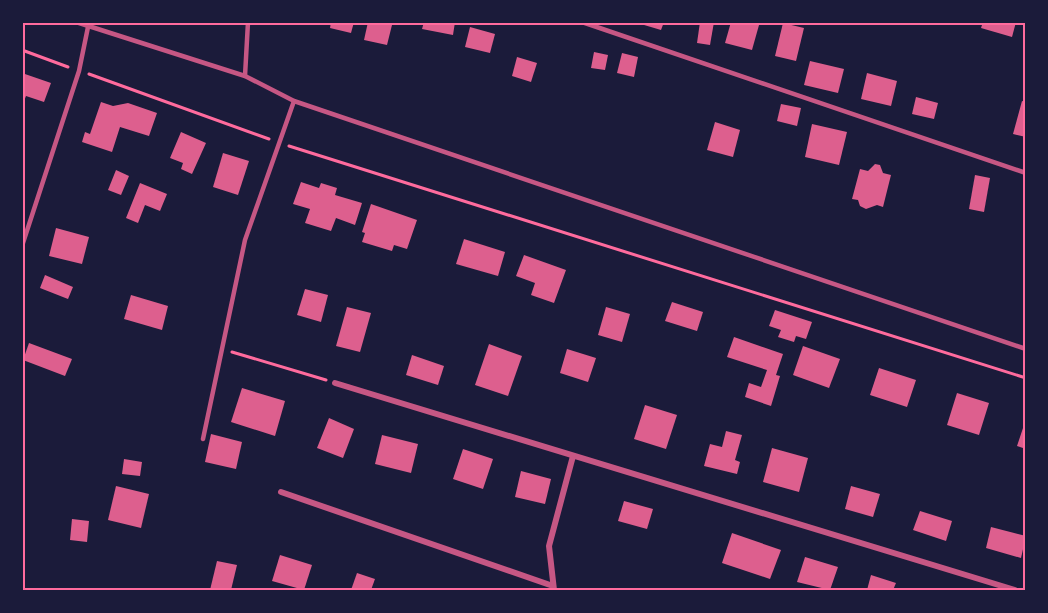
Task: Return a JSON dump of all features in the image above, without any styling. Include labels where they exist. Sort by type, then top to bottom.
[{"type":"street","points":[[335,383],[1015,591]]},
{"type":"street","points":[[281,492],[554,588],[549,546],[573,456]]},
{"type":"lane","points":[[76,22],[245,76],[294,101],[1026,349]]},
{"type":"lane","points":[[245,76],[248,22]]},
{"type":"lane","points":[[582,22],[1026,173]]},
{"type":"lane","points":[[22,246],[80,71],[88,27]]},
{"type":"lane","points":[[203,439],[244,240],[281,144],[294,101]]},
{"type":"path","points":[[22,51],[281,144],[1026,378]]},
{"type":"path","points":[[221,349],[335,383]]},
{"type":"building","points":[[331,22],[354,22],[351,33],[330,28]]},
{"type":"building","points":[[368,22],[392,25],[387,45],[364,40]]},
{"type":"building","points":[[424,22],[455,22],[453,35],[422,29]]},
{"type":"building","points":[[634,22],[664,22],[661,30]]},
{"type":"building","points":[[700,22],[714,22],[710,45],[697,43]]},
{"type":"building","points":[[731,22],[759,25],[752,50],[725,43]]},
{"type":"building","points":[[983,22],[1016,22],[1012,37],[981,28]]},
{"type":"building","points":[[783,23],[804,28],[796,61],[775,56]]},
{"type":"building","points":[[470,27],[495,34],[490,53],[465,47]]},
{"type":"building","points":[[594,52],[608,55],[605,70],[591,68]]},
{"type":"building","points":[[622,53],[638,57],[634,77],[617,73]]},
{"type":"building","points":[[517,57],[537,63],[531,82],[512,76]]},
{"type":"building","points":[[810,61],[844,69],[838,93],[804,85]]},
{"type":"building","points":[[22,73],[51,83],[44,102],[26,96],[22,106]]},
{"type":"building","points":[[867,73],[897,81],[891,106],[861,99]]},
{"type":"building","points":[[916,97],[938,103],[934,119],[912,114]]},
{"type":"building","points":[[1022,101],[1026,102],[1026,137],[1013,134]]},
{"type":"building","points":[[101,102],[113,106],[128,103],[157,113],[149,136],[120,127],[112,152],[82,142],[85,132],[90,134]]},
{"type":"building","points":[[781,104],[801,108],[797,126],[777,121]]},
{"type":"building","points":[[715,122],[740,130],[733,157],[707,150]]},
{"type":"building","points":[[812,124],[847,132],[839,165],[805,157]]},
{"type":"building","points":[[181,132],[206,143],[192,174],[181,169],[183,163],[170,158]]},
{"type":"building","points":[[223,153],[249,161],[238,195],[213,187]]},
{"type":"building","points":[[875,164],[880,165],[883,173],[891,175],[883,207],[877,205],[866,209],[860,206],[858,200],[852,199],[860,169],[868,171]]},
{"type":"building","points":[[116,170],[129,176],[121,195],[108,190]]},
{"type":"building","points":[[975,175],[990,178],[984,212],[969,209]]},
{"type":"building","points":[[301,182],[319,188],[321,183],[337,188],[335,195],[362,203],[355,225],[336,218],[331,231],[305,223],[310,209],[293,204]]},
{"type":"building","points":[[140,183],[167,194],[160,211],[145,205],[138,223],[126,218]]},
{"type":"building","points":[[371,204],[417,220],[407,249],[394,245],[392,251],[362,242],[365,233],[362,232]]},
{"type":"building","points":[[56,228],[89,237],[82,264],[49,256]]},
{"type":"building","points":[[464,239],[505,252],[498,276],[456,264]]},
{"type":"building","points":[[524,255],[566,270],[554,303],[531,295],[535,283],[516,276]]},
{"type":"building","points":[[45,275],[73,287],[68,299],[40,288]]},
{"type":"building","points":[[305,289],[328,295],[321,322],[297,315]]},
{"type":"building","points":[[131,295],[168,306],[162,330],[124,319]]},
{"type":"building","points":[[672,302],[703,312],[697,331],[665,321]]},
{"type":"building","points":[[347,307],[371,313],[360,352],[336,346]]},
{"type":"building","points":[[606,307],[630,314],[622,342],[598,335]]},
{"type":"building","points":[[775,310],[812,322],[806,339],[796,336],[794,342],[778,337],[781,330],[769,326]]},
{"type":"building","points":[[734,337],[783,354],[776,375],[780,376],[771,406],[745,397],[749,383],[761,387],[767,370],[727,357]]},
{"type":"building","points":[[29,343],[72,359],[65,376],[23,360]]},
{"type":"building","points":[[489,344],[522,356],[508,396],[475,385]]},
{"type":"building","points":[[803,346],[840,359],[829,388],[793,375]]},
{"type":"building","points":[[567,349],[596,358],[588,382],[560,373]]},
{"type":"building","points":[[412,355],[444,366],[438,385],[406,375]]},
{"type":"building","points":[[879,368],[916,380],[907,407],[870,395]]},
{"type":"building","points":[[242,388],[285,401],[275,436],[231,422]]},
{"type":"building","points":[[957,393],[989,403],[979,435],[947,425]]},
{"type":"building","points":[[645,405],[677,415],[666,449],[634,439]]},
{"type":"building","points":[[329,418],[354,429],[343,458],[317,448]]},
{"type":"building","points":[[1026,422],[1026,449],[1017,446]]},
{"type":"building","points":[[726,431],[742,435],[735,460],[740,462],[737,474],[704,466],[710,444],[722,447]]},
{"type":"building","points":[[211,434],[242,442],[236,469],[205,462]]},
{"type":"building","points":[[382,435],[418,444],[411,473],[375,464]]},
{"type":"building","points":[[772,448],[808,458],[799,492],[763,482]]},
{"type":"building","points":[[463,449],[493,459],[483,489],[453,479]]},
{"type":"building","points":[[124,459],[142,462],[140,476],[122,474]]},
{"type":"building","points":[[521,471],[551,479],[545,504],[515,497]]},
{"type":"building","points":[[116,486],[149,494],[141,528],[108,520]]},
{"type":"building","points":[[851,486],[880,494],[873,517],[845,509]]},
{"type":"building","points":[[624,501],[653,509],[647,529],[618,521]]},
{"type":"building","points":[[920,511],[952,521],[946,541],[913,530]]},
{"type":"building","points":[[72,519],[89,521],[87,542],[70,540]]},
{"type":"building","points":[[991,527],[1026,536],[1021,558],[986,548]]},
{"type":"building","points":[[732,533],[781,550],[770,579],[722,563]]},
{"type":"building","points":[[280,555],[312,565],[304,590],[272,581]]},
{"type":"building","points":[[805,557],[838,567],[830,590],[797,582]]},
{"type":"building","points":[[217,561],[237,565],[231,590],[210,590]]},
{"type":"building","points":[[357,573],[375,579],[371,590],[351,590]]},
{"type":"building","points":[[871,575],[896,583],[893,590],[867,590]]}]
